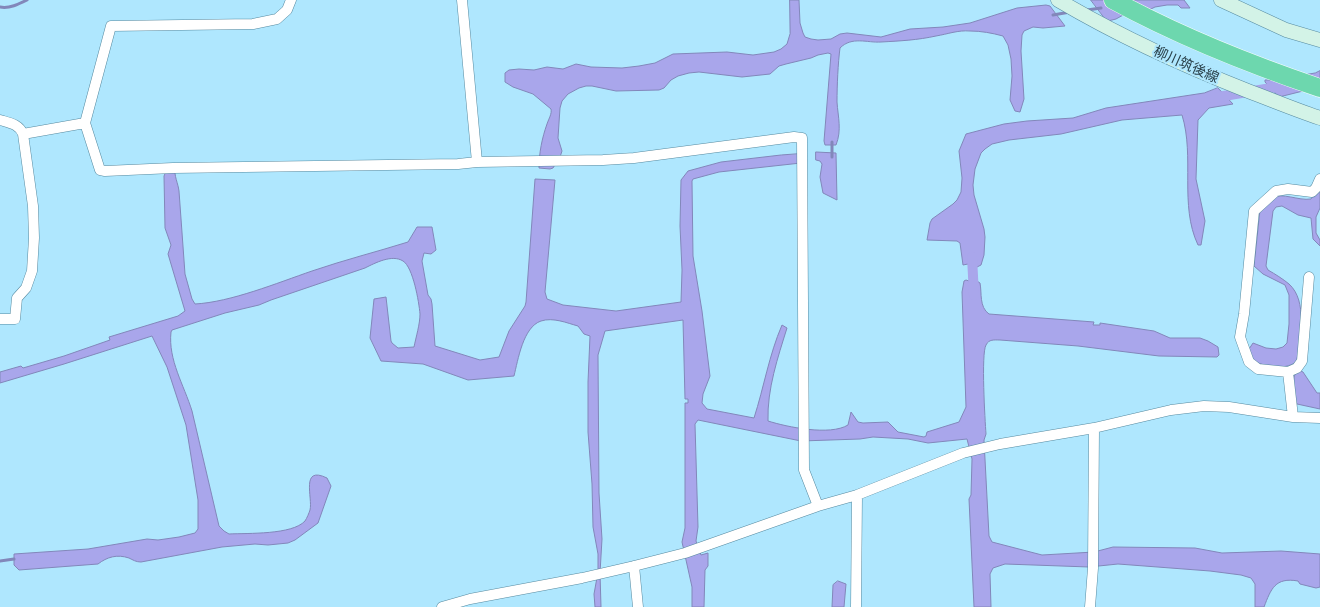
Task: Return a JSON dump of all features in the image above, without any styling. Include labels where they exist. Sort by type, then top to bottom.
[{"type":"highway","points":[[1113,0],[1232,56],[1320,88]]},
{"type":"highway","points":[[1125,0],[1220,45],[1288,72],[1320,82]]},
{"type":"main road","name":"柳川筑後線","points":[[1058,0],[1097,23],[1159,54],[1203,73],[1320,118]]},
{"type":"main road","points":[[1221,0],[1286,30],[1320,40]]},
{"type":"street","points":[[291,0],[287,10],[277,19],[253,24],[111,26],[85,123],[100,170],[603,160],[651,156],[794,137],[802,138],[804,470],[818,506]]},
{"type":"street","points":[[462,0],[476,162]]},
{"type":"street","points":[[0,120],[21,128],[23,134],[33,206],[34,238],[32,271],[26,288],[17,298],[15,319],[0,318]]},
{"type":"street","points":[[23,134],[85,123]]},
{"type":"street","points":[[1309,277],[1302,361],[1297,368],[1288,372],[1258,369],[1249,362],[1240,337],[1244,314],[1254,211],[1276,191],[1288,189],[1312,192],[1316,188],[1320,179]]},
{"type":"street","points":[[1288,372],[1293,417]]},
{"type":"street","points":[[442,607],[470,603],[685,553],[818,506],[857,495],[963,453],[1000,444],[1094,428],[1171,410],[1204,406],[1229,407],[1293,417],[1320,418]]},
{"type":"street","points":[[1090,607],[1093,568],[1094,428]]},
{"type":"street","points":[[856,607],[857,495]]},
{"type":"street","points":[[634,566],[638,607]]},
{"type":"shaded area","points":[[790,0],[799,0],[800,23],[805,37],[818,40],[831,39],[840,34],[847,33],[881,37],[910,29],[943,27],[970,23],[1017,8],[1046,5],[1050,6],[1065,26],[1043,28],[1033,27],[1024,31],[1022,35],[1021,51],[1024,99],[1020,112],[1015,111],[1010,100],[1012,76],[1011,59],[1008,45],[1003,36],[991,33],[966,31],[909,40],[881,42],[855,41],[845,44],[840,48],[837,96],[839,134],[836,145],[825,145],[824,141],[831,54],[828,53],[779,66],[770,74],[742,77],[699,72],[689,73],[678,76],[671,80],[664,88],[659,90],[616,91],[592,86],[579,88],[568,94],[562,101],[560,108],[558,138],[562,151],[560,157],[553,168],[539,168],[541,146],[545,129],[551,114],[551,109],[533,94],[513,87],[505,82],[505,73],[509,70],[534,70],[547,67],[563,69],[576,64],[591,67],[622,68],[655,63],[673,54],[727,52],[753,55],[774,52],[787,44],[790,34]]},
{"type":"shaded area","points":[[1091,0],[1184,0],[1190,8],[1181,8],[1178,5],[1167,5],[1125,14],[1108,21]]},
{"type":"shaded area","points":[[1320,71],[1320,91],[1307,90],[1279,97],[1265,82],[1265,80],[1275,80]]},
{"type":"shaded area","points":[[1218,88],[1233,104],[1209,108],[1198,120],[1196,179],[1205,221],[1201,245],[1198,245],[1192,230],[1189,214],[1186,131],[1182,115],[1122,120],[1061,134],[1009,140],[992,144],[981,153],[975,169],[973,185],[974,195],[985,237],[984,255],[981,265],[971,270],[968,264],[963,265],[960,243],[957,241],[927,240],[932,219],[953,204],[961,192],[962,178],[959,151],[966,134],[1004,124],[1073,118],[1106,108],[1204,93]]},
{"type":"shaded area","points":[[816,152],[836,153],[837,200],[823,193],[820,177],[822,164],[820,161],[816,160]]},
{"type":"shaded area","points":[[800,154],[801,163],[719,172],[693,179],[692,181],[693,256],[710,376],[703,394],[702,403],[707,409],[754,418],[777,336],[782,325],[787,328],[771,385],[768,421],[797,428],[831,430],[848,425],[851,412],[858,422],[888,422],[898,432],[924,437],[926,436],[927,432],[959,422],[966,407],[962,292],[964,281],[966,280],[972,282],[977,281],[980,283],[982,304],[989,314],[1094,322],[1093,325],[1100,325],[1100,323],[1154,331],[1170,338],[1200,338],[1218,347],[1219,355],[1217,357],[1159,356],[1078,346],[1000,340],[992,340],[989,342],[986,345],[984,361],[986,434],[984,440],[989,536],[992,542],[1042,555],[1094,552],[1113,547],[1195,548],[1222,553],[1281,551],[1320,554],[1320,587],[1316,588],[1300,584],[1298,581],[1284,581],[1275,586],[1264,607],[1255,607],[1255,584],[1251,578],[1241,575],[1210,571],[1118,564],[1089,567],[1005,564],[993,568],[990,574],[991,607],[974,607],[969,499],[971,495],[972,459],[967,439],[928,443],[908,439],[873,437],[860,439],[801,441],[698,420],[695,424],[698,527],[696,541],[701,555],[708,553],[708,566],[705,570],[704,607],[692,607],[692,587],[682,542],[685,528],[685,403],[688,403],[688,399],[685,399],[683,320],[605,331],[598,355],[599,493],[602,539],[600,573],[601,607],[595,607],[594,594],[598,572],[598,554],[593,527],[592,484],[588,432],[590,336],[584,334],[578,326],[565,322],[546,320],[535,324],[522,345],[514,376],[468,380],[423,364],[381,361],[370,338],[374,299],[386,297],[391,341],[398,348],[414,347],[419,322],[420,314],[413,277],[407,265],[403,261],[394,258],[259,305],[225,313],[172,330],[171,332],[174,362],[192,411],[219,526],[229,534],[280,531],[299,526],[305,521],[310,510],[311,479],[313,476],[319,475],[327,478],[331,486],[318,523],[295,540],[288,543],[222,547],[141,562],[116,556],[98,564],[19,570],[14,565],[14,554],[88,549],[147,539],[158,540],[195,533],[198,529],[198,500],[186,425],[167,367],[152,336],[0,383],[0,372],[21,366],[23,368],[64,356],[110,340],[109,337],[178,316],[185,311],[168,254],[171,245],[165,228],[164,176],[167,169],[175,168],[179,191],[185,274],[192,299],[195,304],[224,300],[239,296],[324,267],[408,242],[417,227],[432,227],[436,250],[431,254],[424,253],[422,261],[428,295],[432,304],[435,346],[480,360],[499,357],[509,331],[525,306],[535,179],[555,180],[545,292],[547,299],[563,305],[616,311],[681,302],[681,180],[688,171],[721,162]]},
{"type":"shaded area","points":[[1320,181],[1320,208],[1316,217],[1316,233],[1320,240],[1320,246],[1313,239],[1311,218],[1298,215],[1282,206],[1276,207],[1273,211],[1266,266],[1268,270],[1287,282],[1295,291],[1301,310],[1301,331],[1297,360],[1294,363],[1282,367],[1261,364],[1252,358],[1249,349],[1253,343],[1266,348],[1276,349],[1283,347],[1287,343],[1289,324],[1289,295],[1285,285],[1263,274],[1254,266],[1260,210],[1270,199],[1276,196],[1311,199]]},
{"type":"shaded area","points":[[1301,371],[1317,393],[1320,393],[1320,409],[1297,404],[1293,381],[1295,374]]},
{"type":"shaded area","points":[[838,581],[846,584],[844,607],[832,607],[833,585]]},
{"type":"waterway","points":[[0,7],[10,7],[27,0]]},
{"type":"waterway","points":[[1087,10],[1101,8]]},
{"type":"waterway","points":[[1053,15],[1070,12]]},
{"type":"waterway","points":[[1212,98],[1283,86]]},
{"type":"waterway","points":[[832,142],[832,157]]},
{"type":"waterway","points":[[972,257],[974,295]]},
{"type":"waterway","points":[[0,561],[14,559]]}]
